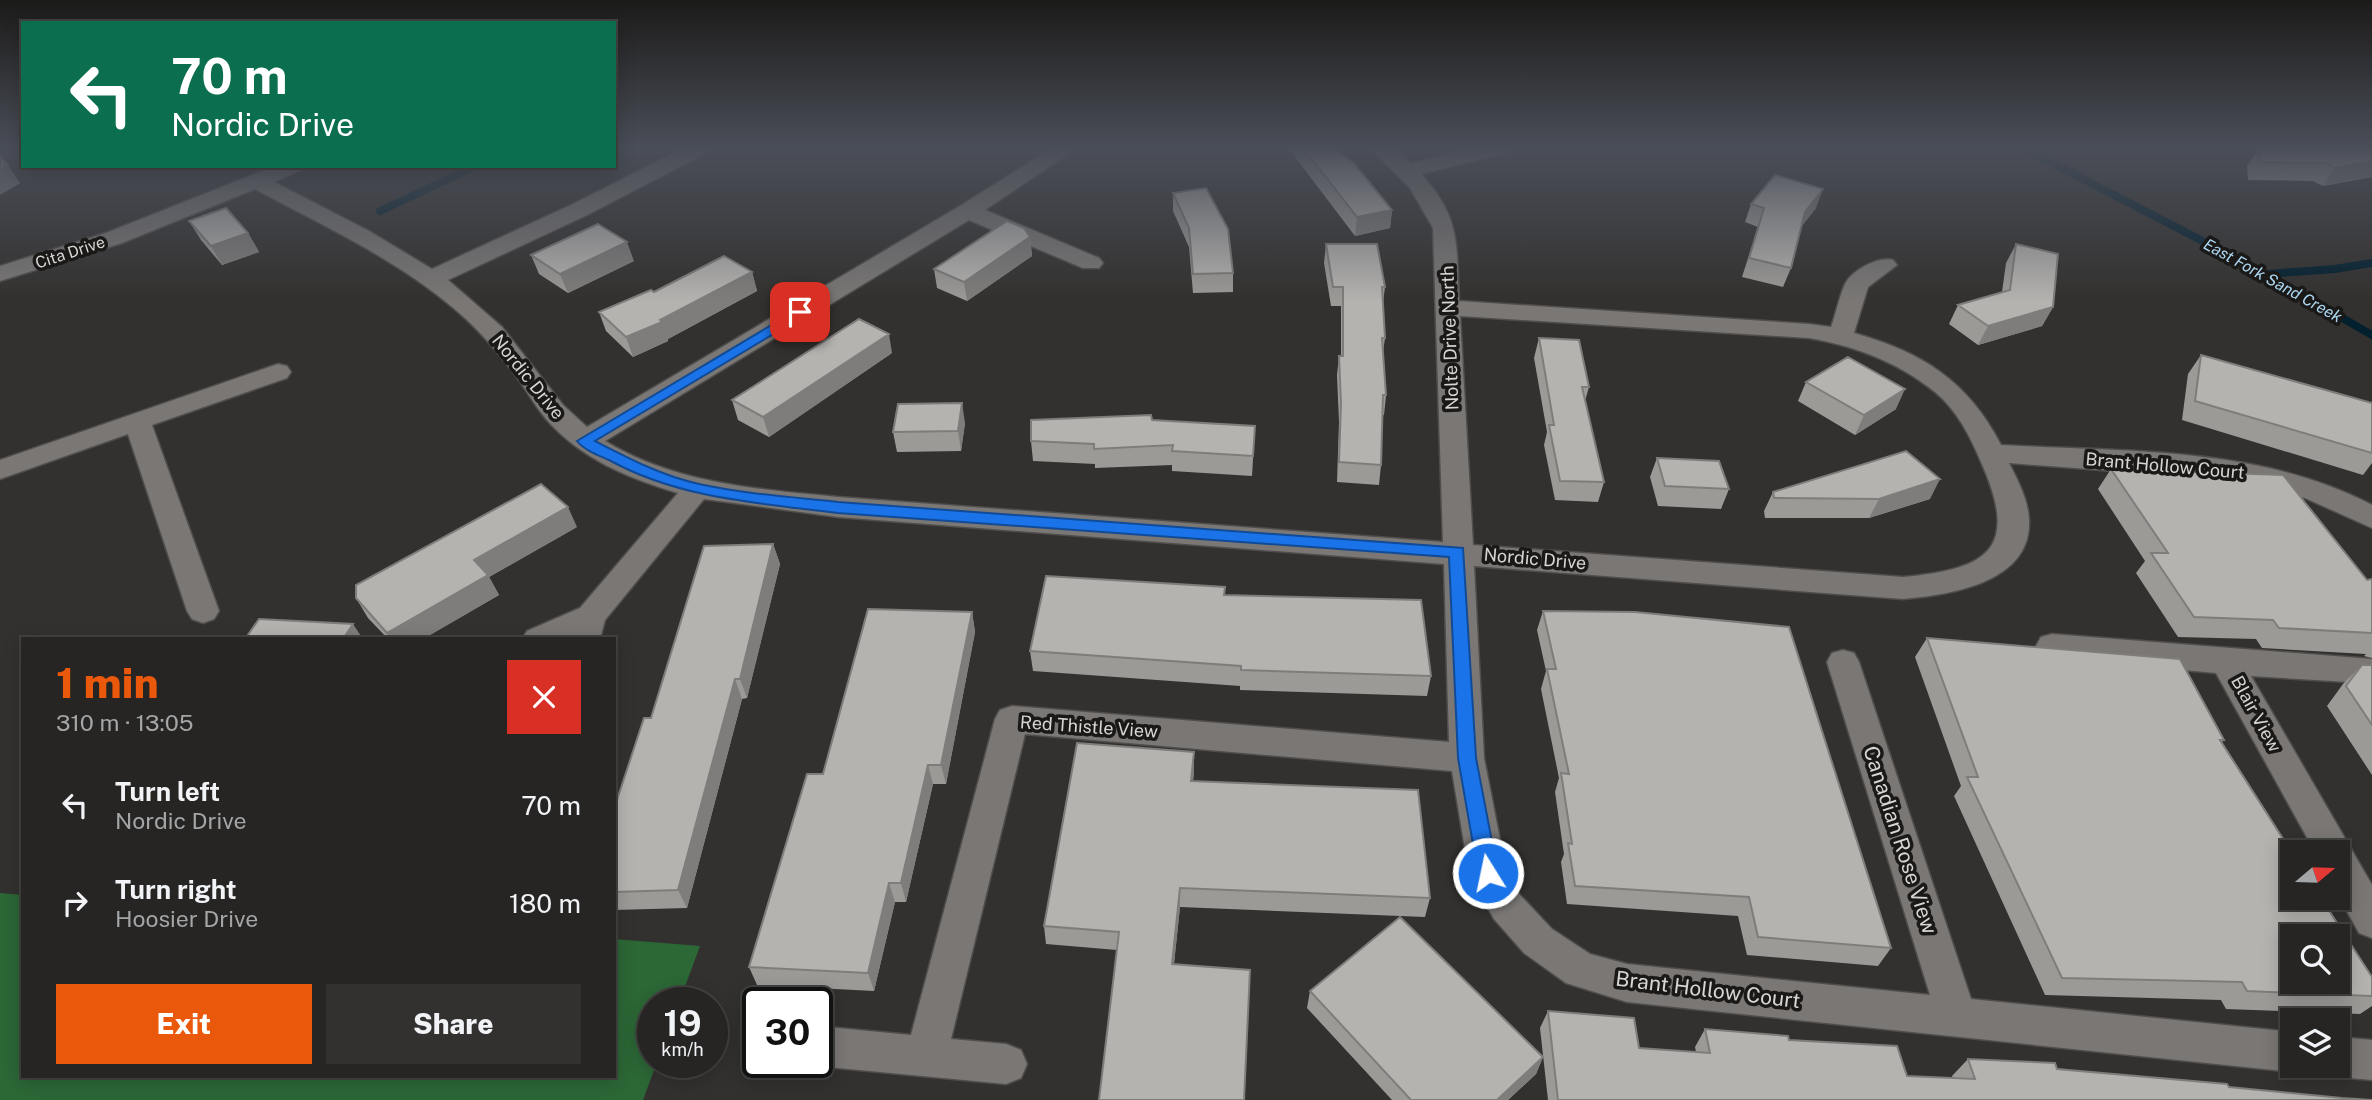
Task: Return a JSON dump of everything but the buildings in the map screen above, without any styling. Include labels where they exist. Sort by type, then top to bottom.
[{"type":"street","name":"Cita Drive","points":[[0,274],[114,238],[213,199]]},
{"type":"street","name":"Nordic Drive","points":[[290,199],[396,257],[430,279],[485,324],[524,368],[557,415],[584,441],[638,470],[697,489],[838,507],[1903,588],[1944,585],[1973,575],[1995,563],[2011,544],[2014,521],[2010,496],[1991,453],[1966,408],[1948,389],[1902,358],[1841,336],[1809,331],[1449,308]]},
{"type":"street","points":[[430,279],[600,199]]},
{"type":"street","points":[[584,441],[987,199]]},
{"type":"street","name":"Nolte Drive North","points":[[1431,199],[1444,228],[1457,552]]},
{"type":"street","points":[[968,211],[1091,262]]},
{"type":"street","points":[[1841,336],[1857,284],[1885,265]]},
{"type":"street","points":[[0,470],[278,372]]},
{"type":"street","points":[[137,421],[203,611]]},
{"type":"street","name":"Brant Hollow Court","points":[[1991,453],[2214,467],[2250,472],[2287,481],[2327,496],[2372,518]]},
{"type":"street","points":[[546,637],[587,627],[697,489]]},
{"type":"street","name":"Brant Hollow Court","points":[[1457,552],[1467,758],[1488,873],[1507,907],[1538,941],[1580,970],[1627,983],[2280,1051]]},
{"type":"street","points":[[2052,646],[2226,662]]},
{"type":"street","name":"Canadian Rose View","points":[[1843,662],[1957,1019]]},
{"type":"street","name":"Blair View","points":[[2226,662],[2366,670]]},
{"type":"street","name":"Blair View","points":[[2226,662],[2327,840]]},
{"type":"street","name":"Red Thistle View","points":[[926,1056],[1013,719],[1467,758]]},
{"type":"street","points":[[2350,882],[2372,921]]},
{"type":"street","points":[[833,1047],[1006,1064]]},
{"type":"street","points":[[2350,1058],[2372,1060]]},
{"type":"green space","points":[[0,893],[21,895],[21,1078],[616,1078],[616,939],[700,946],[685,987],[637,987],[637,1078],[651,1078],[643,1100],[0,1100]]},
{"type":"waterway","points":[[380,211],[405,199]]},
{"type":"waterway","name":"East Fork Sand Creek","points":[[2123,199],[2266,274],[2372,335]]},
{"type":"waterway","points":[[2267,274],[2335,269],[2372,263]]},
{"type":"route","points":[[800,312],[584,441],[638,470],[697,489],[743,496],[838,507],[1457,552],[1467,758],[1488,873]]}]
